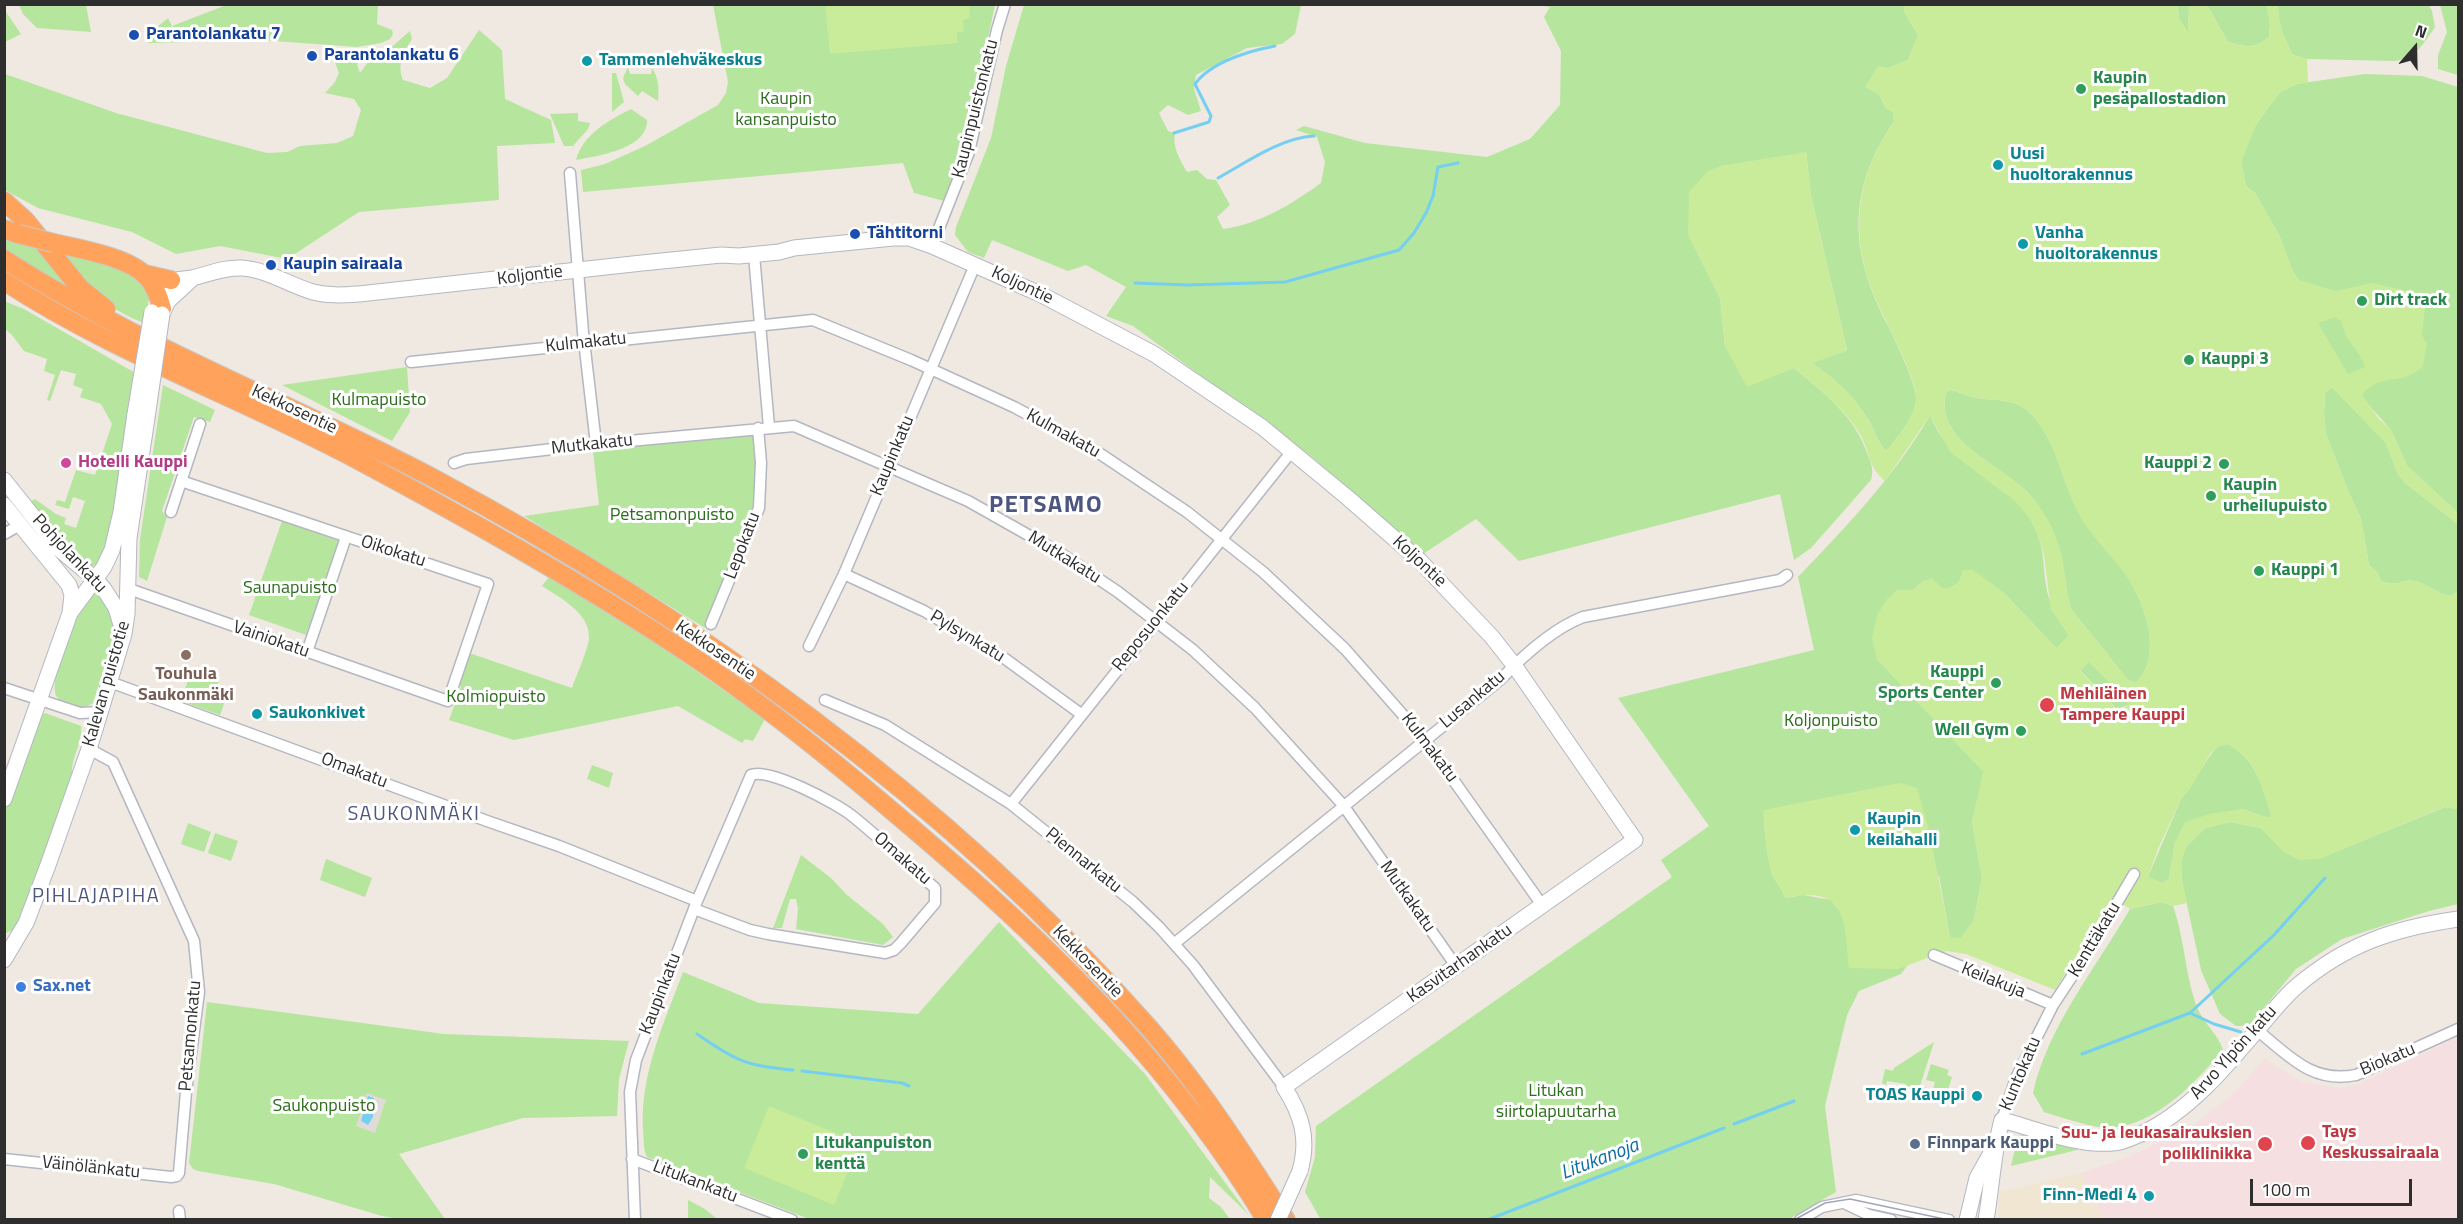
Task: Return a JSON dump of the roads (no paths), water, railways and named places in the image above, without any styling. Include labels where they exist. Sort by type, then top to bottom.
[{"type":"highway","points":[[4,201],[26,221],[80,288],[105,309],[194,364]]},
{"type":"highway","points":[[11,231],[125,262],[145,274],[174,286]]},
{"type":"highway","name":"Kekkosentie","points":[[4,259],[68,298],[194,364],[337,430],[423,473],[534,536],[710,647],[834,737],[964,842],[1091,964],[1146,1023],[1195,1086],[1247,1159],[1286,1220]]},
{"type":"highway","points":[[145,274],[159,307]]},
{"type":"highway","name":"Kekkosentie","points":[[4,281],[41,305],[116,345],[302,432],[495,534],[678,646],[744,693],[795,731],[894,813],[994,898],[1048,948],[1170,1081],[1199,1119],[1266,1220]]},
{"type":"highway","points":[[4,294],[41,305]]},
{"type":"street","name":"Kaupinpuistonkatu","points":[[932,246],[969,152],[1005,4]]},
{"type":"street","points":[[570,173],[577,270],[596,444]]},
{"type":"street","name":"Koljontie","points":[[174,286],[224,269],[242,268],[268,273],[314,292],[330,295],[410,290],[721,255],[754,255],[898,237],[932,246],[1078,313],[1154,354],[1229,403],[1292,451],[1420,561],[1469,611],[1514,664],[1636,844]]},
{"type":"street","name":"Lepokatu","points":[[711,624],[759,508],[763,428],[760,326],[754,255]]},
{"type":"street","name":"Kaupinkatu","points":[[809,646],[844,574],[975,265]]},
{"type":"street","points":[[159,307],[174,286]]},
{"type":"street","name":"Kalevan puistotie","points":[[4,799],[70,612],[95,579],[115,541],[141,416],[159,307]]},
{"type":"street","name":"Kulmakatu","points":[[411,362],[820,321],[1014,407],[1096,451],[1188,513],[1263,572],[1346,649],[1425,740],[1542,905]]},
{"type":"street","name":"Kalevan puistotie","points":[[4,960],[10,938],[26,923],[88,749],[124,634],[129,589],[129,538],[141,416]]},
{"type":"street","points":[[171,512],[200,424]]},
{"type":"street","name":"Mutkakatu","points":[[454,463],[466,459],[596,444],[794,426],[889,466],[999,517],[1074,563],[1156,620],[1197,654],[1255,708],[1343,805],[1456,966]]},
{"type":"street","name":"Reposuonkatu","points":[[1011,804],[1292,451]]},
{"type":"street","name":"Pohjolankatu","points":[[4,480],[59,549],[95,579],[116,609],[124,634]]},
{"type":"street","name":"Oikokatu","points":[[181,481],[488,584],[448,700]]},
{"type":"street","name":"Pohjolankatu","points":[[4,505],[69,585],[72,595],[70,612]]},
{"type":"street","points":[[4,534],[20,525]]},
{"type":"street","points":[[307,652],[346,537]]},
{"type":"street","name":"Pylsynkatu","points":[[844,574],[924,611],[994,652],[1082,714]]},
{"type":"street","name":"Lusankatu","points":[[1175,943],[1501,679],[1514,664],[1563,626],[1583,617],[1780,580],[1788,575]]},
{"type":"street","name":"Vainiokatu","points":[[95,579],[448,700]]},
{"type":"street","name":"Omakatu","points":[[110,682],[487,822],[559,846],[768,934],[885,953],[901,944],[935,903],[935,888],[841,808],[773,775],[757,772],[748,781]]},
{"type":"street","points":[[4,688],[80,713],[99,712]]},
{"type":"street","name":"Piennarkatu","points":[[825,700],[885,725],[1011,804],[1142,909],[1175,943],[1221,1000],[1284,1088]]},
{"type":"street","name":"Petsamonkatu","points":[[88,749],[113,762],[194,941],[199,992],[178,1175]]},
{"type":"street","name":"Kaupinkatu","points":[[635,1220],[630,1092],[636,1060],[696,905],[748,781]]},
{"type":"street","name":"Kasvitarhankatu","points":[[1284,1088],[1542,905],[1636,844]]},
{"type":"street","name":"Kenttäkatu","points":[[2053,1005],[2088,952],[2134,874]]},
{"type":"street","name":"Arvo Ylpön katu","points":[[2002,1120],[2073,1139],[2113,1143],[2127,1140],[2163,1122],[2186,1106],[2257,1030],[2275,1007],[2297,986],[2350,950],[2377,936],[2405,928],[2458,919]]},
{"type":"street","name":"Keilakuja","points":[[1935,955],[2053,1005]]},
{"type":"street","name":"Kuntokatu","points":[[1967,1220],[1977,1178],[1995,1146],[2016,1078],[2053,1005]]},
{"type":"street","name":"Biokatu","points":[[2257,1030],[2306,1070],[2342,1077],[2356,1075],[2458,1029]]},
{"type":"street","points":[[1278,1220],[1300,1171],[1305,1148],[1302,1120],[1284,1088]]},
{"type":"street","name":"Kuntokatu","points":[[1986,1220],[1995,1161],[1995,1146]]},
{"type":"street","name":"Väinölänkatu","points":[[4,1159],[171,1177],[178,1175]]},
{"type":"street","name":"Litukankatu","points":[[632,1159],[792,1220]]},
{"type":"street","points":[[1800,1220],[1822,1208],[1856,1200],[1949,1220]]},
{"type":"street","points":[[1844,1203],[1869,1215],[1891,1220]]},
{"type":"water","points":[[368,1096],[374,1098],[373,1117],[368,1125],[361,1121]]},
{"type":"waterway","points":[[1174,133],[1209,122],[1211,116],[1195,84],[1202,76],[1231,59],[1275,46]]},
{"type":"waterway","points":[[1218,178],[1276,146],[1314,136]]},
{"type":"waterway","points":[[1135,283],[1187,285],[1285,282],[1399,250],[1414,233],[1426,213],[1433,196],[1438,167],[1458,163]]},
{"type":"waterway","points":[[2082,1054],[2190,1013],[2274,935],[2325,878]]},
{"type":"waterway","points":[[2190,1013],[2214,1024],[2241,1032]]},
{"type":"waterway","points":[[697,1034],[742,1061],[793,1070]]},
{"type":"waterway","points":[[802,1071],[902,1083],[909,1086]]},
{"type":"waterway","name":"Litukanoja","points":[[1734,1124],[1794,1101]]},
{"type":"waterway","name":"Litukanoja","points":[[1487,1220],[1724,1128]]},
{"type":"tram line","points":[[1794,1220],[1825,1203],[1850,1199],[1949,1220]]},
{"type":"place","name":"Parantolankatu 7","points":[[134,35]]},
{"type":"place","name":"Parantolankatu 6","points":[[312,56]]},
{"type":"place","name":"Tammenlehväkeskus","points":[[587,61]]},
{"type":"place","name":"Kaupin pesäpallostadion","points":[[2081,89]]},
{"type":"place","name":"Uusi huoltorakennus","points":[[1998,165]]},
{"type":"place","name":"Tähtitorni","points":[[855,234]]},
{"type":"place","name":"Vanha huoltorakennus","points":[[2023,244]]},
{"type":"place","name":"Kaupin sairaala","points":[[271,265]]},
{"type":"place","name":"Dirt track","points":[[2362,301]]},
{"type":"place","name":"Kauppi 3","points":[[2189,360]]},
{"type":"place","name":"Hotelli Kauppi","points":[[66,463]]},
{"type":"place","name":"Kauppi 2","points":[[2224,464]]},
{"type":"place","name":"Kaupin urheilupuisto","points":[[2211,496]]},
{"type":"place","name":"Kauppi 1","points":[[2259,571]]},
{"type":"place","name":"Touhula Saukonmäki","points":[[186,655]]},
{"type":"place","name":"Kauppi Sports Center","points":[[1996,683]]},
{"type":"place","name":"Mehiläinen Tampere Kauppi","points":[[2047,705]]},
{"type":"place","name":"Saukonkivet","points":[[257,714]]},
{"type":"place","name":"Well Gym","points":[[2021,731]]},
{"type":"place","name":"Kaupin keilahalli","points":[[1855,830]]},
{"type":"place","name":"Sax.net","points":[[21,987]]},
{"type":"place","name":"TOAS Kauppi","points":[[1977,1096]]},
{"type":"place","name":"Tays Keskussairaala","points":[[2308,1143]]},
{"type":"place","name":"Finnpark Kauppi","points":[[1915,1144]]},
{"type":"place","name":"Suu- ja leukasairauksien poliklinikka","points":[[2265,1144]]},
{"type":"place","name":"Litukanpuiston kenttä","points":[[803,1154]]},
{"type":"place","name":"Finn-Medi 4","points":[[2149,1196]]},
{"type":"district","name":"PETSAMO","points":[[1046,506]]},
{"type":"district","name":"SAUKONMÄKI","points":[[414,815]]},
{"type":"district","name":"PIHLAJAPIHA","points":[[96,897]]},
{"type":"park label","name":"Kaupin kansanpuisto","points":[[786,110]]},
{"type":"park label","name":"Kulmapuisto","points":[[379,401]]},
{"type":"park label","name":"Petsamonpuisto","points":[[672,516]]},
{"type":"park label","name":"Saunapuisto","points":[[290,589]]},
{"type":"park label","name":"Kolmiopuisto","points":[[496,698]]},
{"type":"park label","name":"Koljonpuisto","points":[[1831,722]]},
{"type":"park label","name":"Litukan siirtolapuutarha","points":[[1556,1102]]},
{"type":"park label","name":"Saukonpuisto","points":[[324,1107]]}]
